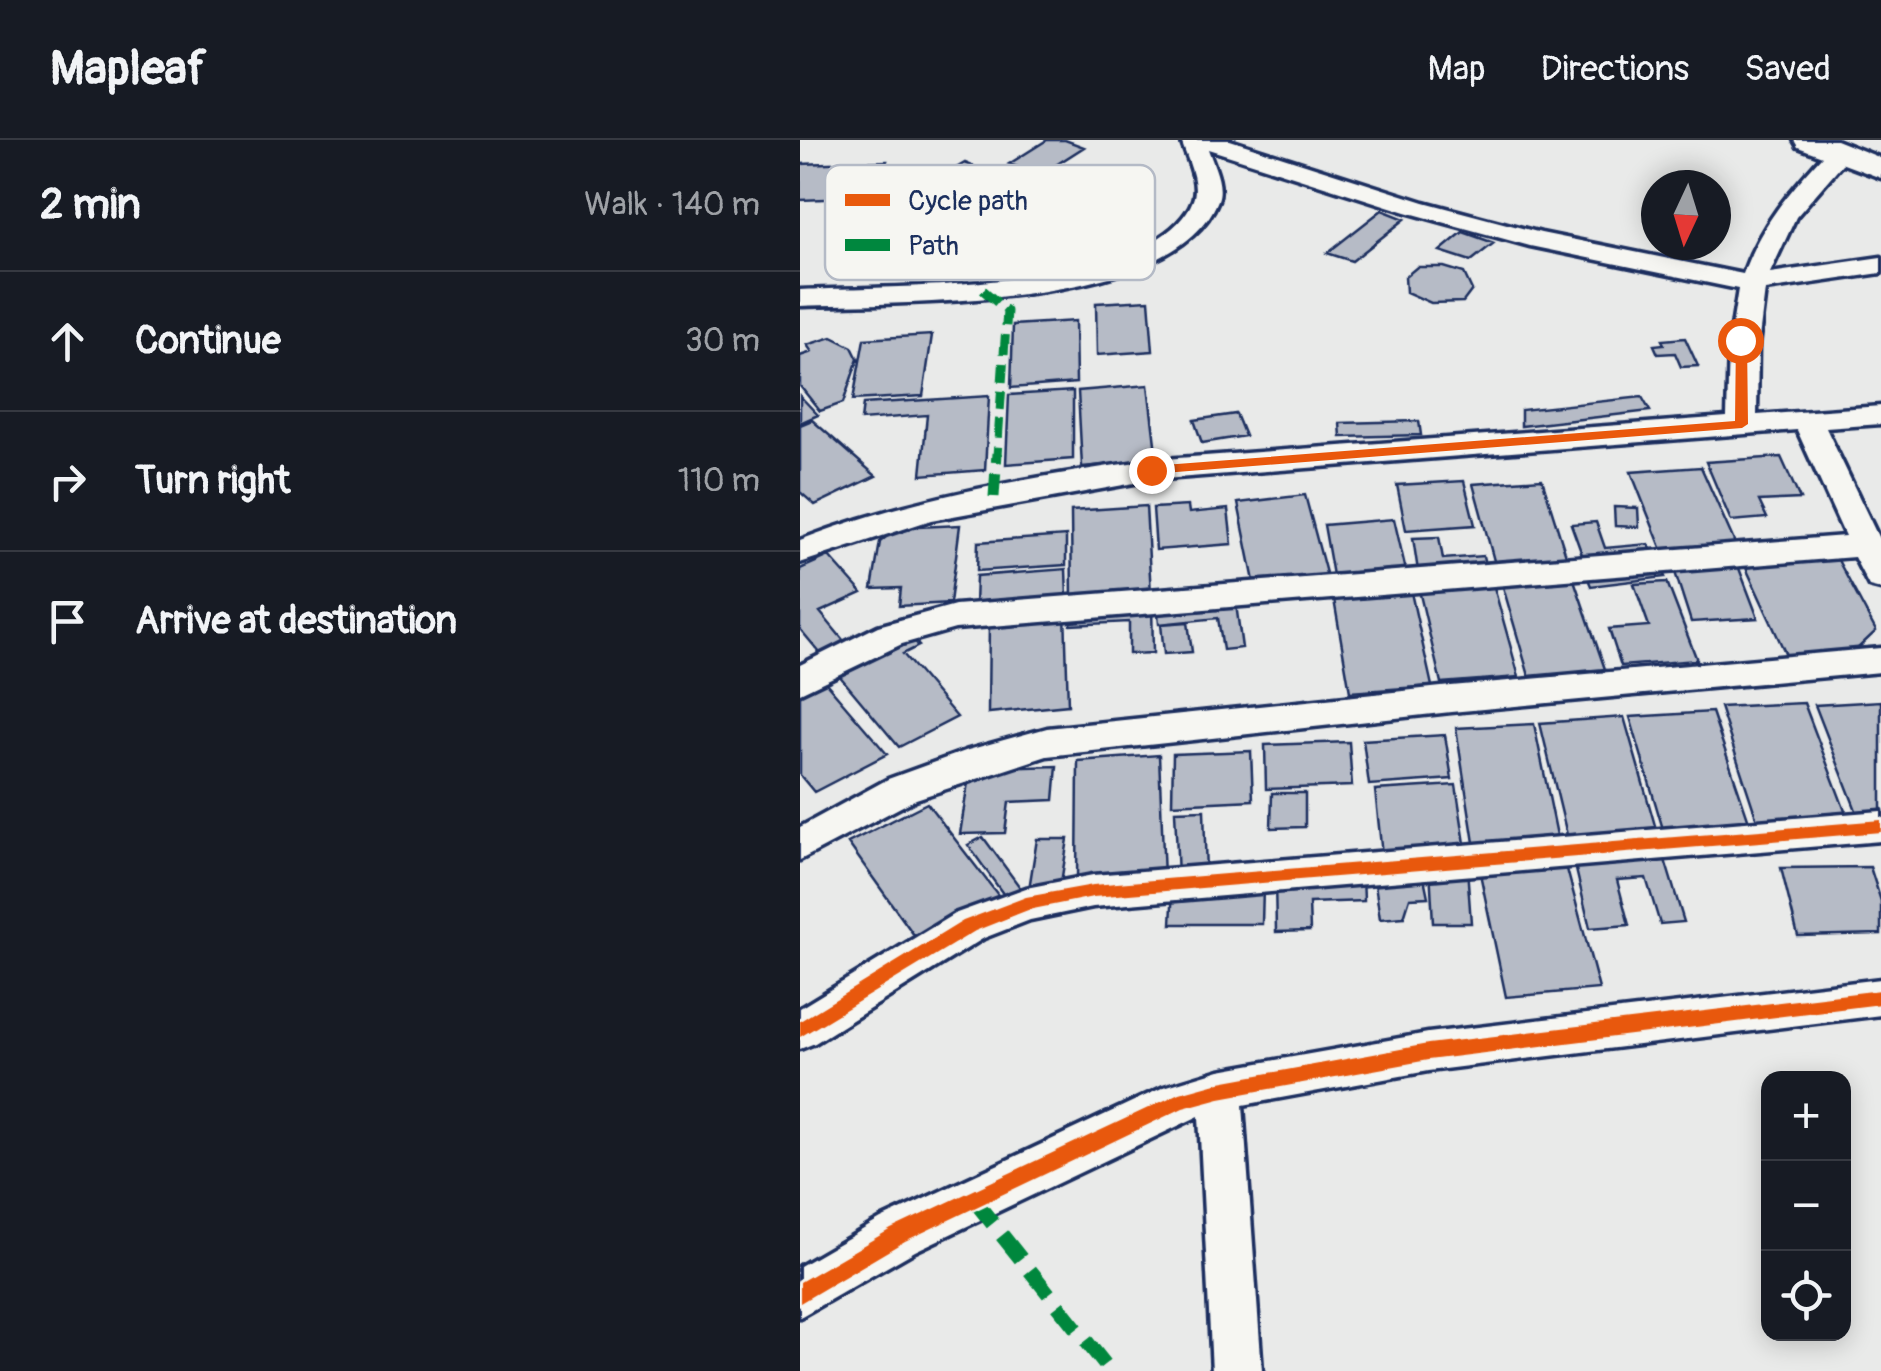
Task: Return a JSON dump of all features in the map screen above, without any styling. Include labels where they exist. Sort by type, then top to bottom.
[{"type":"street","points":[[1155,251],[1170,244],[1202,210],[1207,183],[1193,140]]},
{"type":"street","points":[[1205,140],[1538,240],[1753,284],[1881,265]]},
{"type":"street","points":[[1742,424],[1740,340],[1753,284],[1780,222],[1824,146],[1881,169]]},
{"type":"street","points":[[800,298],[982,290],[1044,280]]},
{"type":"street","points":[[800,552],[926,512],[1046,485],[1151,470],[1881,414]]},
{"type":"street","points":[[1806,420],[1881,578]]},
{"type":"street","points":[[800,680],[890,635],[955,617],[1864,545]]},
{"type":"street","points":[[800,845],[902,790],[981,760],[1047,742],[1451,698],[1881,660]]},
{"type":"street","points":[[800,1030],[969,926],[1026,904],[1094,891],[1881,826]]},
{"type":"street","points":[[800,1292],[898,1235],[1180,1101],[1220,1090],[1428,1052],[1881,998]]},
{"type":"street","points":[[1220,1090],[1238,1371]]},
{"type":"building","points":[[1047,140],[1065,140],[1084,147],[1056,165],[1009,164]]},
{"type":"building","points":[[887,161],[886,165],[825,165],[825,199],[800,200],[800,164]]},
{"type":"building","points":[[1382,210],[1405,219],[1352,261],[1327,253]]},
{"type":"building","points":[[1463,232],[1494,243],[1471,261],[1440,251]]},
{"type":"building","points":[[1417,267],[1444,267],[1464,273],[1472,290],[1463,302],[1431,303],[1406,292],[1405,277]]},
{"type":"building","points":[[1149,300],[1153,351],[1097,355],[1096,303]]},
{"type":"building","points":[[1075,321],[1076,383],[1011,388],[1013,325]]},
{"type":"building","points":[[932,335],[923,396],[853,400],[864,339]]},
{"type":"building","points":[[832,337],[852,347],[858,359],[843,403],[820,411],[800,386],[800,356],[812,352],[807,345]]},
{"type":"building","points":[[1685,338],[1698,366],[1681,367],[1675,353],[1658,354],[1654,345],[1664,344],[1662,340]]},
{"type":"building","points":[[1148,385],[1156,452],[1139,462],[1082,467],[1078,391]]},
{"type":"building","points":[[1073,391],[1073,459],[1006,464],[1009,395]]},
{"type":"building","points":[[800,396],[818,415],[800,423]]},
{"type":"building","points":[[989,396],[985,470],[921,475],[927,415],[861,420],[863,404]]},
{"type":"building","points":[[1642,397],[1650,411],[1521,426],[1521,410]]},
{"type":"building","points":[[1236,414],[1245,436],[1202,443],[1194,420]]},
{"type":"building","points":[[812,420],[876,476],[815,505],[800,492],[800,425]]},
{"type":"building","points":[[1419,421],[1421,435],[1341,437],[1340,423]]},
{"type":"building","points":[[1781,457],[1800,499],[1759,501],[1767,518],[1731,521],[1706,462]]},
{"type":"building","points":[[1701,467],[1738,550],[1664,555],[1631,472]]},
{"type":"building","points":[[1542,479],[1568,562],[1496,568],[1473,484]]},
{"type":"building","points":[[1464,481],[1475,525],[1406,530],[1397,485]]},
{"type":"building","points":[[1305,495],[1327,577],[1255,586],[1238,503]]},
{"type":"building","points":[[1146,506],[1151,594],[1072,600],[1071,511]]},
{"type":"building","points":[[1188,506],[1189,513],[1228,509],[1232,544],[1156,550],[1153,508]]},
{"type":"building","points":[[1614,507],[1638,508],[1639,527],[1615,526]]},
{"type":"building","points":[[1394,519],[1407,575],[1334,581],[1324,525]]},
{"type":"building","points":[[1596,522],[1605,548],[1649,544],[1653,554],[1584,560],[1571,524]]},
{"type":"building","points":[[960,525],[950,603],[899,606],[901,588],[872,589],[880,542],[897,528]]},
{"type":"building","points":[[1066,536],[1066,565],[977,571],[978,542]]},
{"type":"building","points":[[1439,537],[1443,559],[1483,556],[1486,568],[1418,571],[1413,538]]},
{"type":"building","points":[[1832,549],[1876,631],[1856,650],[1787,657],[1741,557]]},
{"type":"building","points":[[829,556],[862,593],[820,612],[849,647],[825,659],[800,629],[800,569]]},
{"type":"building","points":[[1737,563],[1758,618],[1691,622],[1673,566]]},
{"type":"building","points":[[1660,566],[1665,577],[1591,586],[1586,574]]},
{"type":"building","points":[[1066,569],[1067,598],[975,606],[976,576]]},
{"type":"building","points":[[1572,574],[1605,669],[1529,676],[1501,580]]},
{"type":"building","points":[[1492,580],[1519,677],[1441,683],[1418,586]]},
{"type":"building","points":[[1667,582],[1697,660],[1621,666],[1609,629],[1649,626],[1634,584]]},
{"type":"building","points":[[1410,588],[1432,686],[1350,692],[1333,594]]},
{"type":"building","points":[[1235,597],[1242,648],[1223,650],[1218,618],[1159,624],[1157,604]]},
{"type":"building","points":[[1152,604],[1153,653],[1129,654],[1129,622],[1071,625],[1072,608]]},
{"type":"building","points":[[1065,612],[1068,705],[988,713],[989,619]]},
{"type":"building","points":[[1188,622],[1192,652],[1164,654],[1161,624]]},
{"type":"building","points":[[907,633],[919,646],[903,654],[957,717],[899,747],[833,668]]},
{"type":"building","points":[[821,677],[887,754],[814,792],[800,775],[800,688]]},
{"type":"building","points":[[1881,701],[1881,817],[1859,818],[1815,705]]},
{"type":"building","points":[[1804,703],[1850,824],[1760,829],[1720,707]]},
{"type":"building","points":[[1712,712],[1752,830],[1665,836],[1630,717]]},
{"type":"building","points":[[1624,717],[1658,836],[1569,843],[1540,723]]},
{"type":"building","points":[[1534,724],[1559,845],[1475,849],[1456,728]]},
{"type":"building","points":[[1445,735],[1452,779],[1369,785],[1363,740]]},
{"type":"building","points":[[1349,742],[1352,786],[1266,789],[1265,745]]},
{"type":"building","points":[[1251,751],[1253,800],[1172,804],[1173,754]]},
{"type":"building","points":[[1159,755],[1164,877],[1077,884],[1078,761]]},
{"type":"building","points":[[1057,766],[1054,800],[1009,802],[1005,833],[960,834],[970,769]]},
{"type":"building","points":[[1456,785],[1466,850],[1382,855],[1375,790]]},
{"type":"building","points":[[1272,793],[1305,793],[1305,827],[1271,828]]},
{"type":"building","points":[[927,803],[1005,904],[924,949],[848,843]]},
{"type":"building","points":[[1204,810],[1206,874],[1178,876],[1175,811]]},
{"type":"building","points":[[983,837],[1022,890],[1006,898],[968,845]]},
{"type":"building","points":[[1037,839],[1068,839],[1060,889],[1029,889]]},
{"type":"building","points":[[1662,850],[1684,922],[1660,924],[1646,878],[1617,880],[1629,925],[1590,928],[1573,857]]},
{"type":"building","points":[[1564,858],[1599,989],[1506,997],[1478,864]]},
{"type":"building","points":[[1870,867],[1881,901],[1881,934],[1798,936],[1781,868]]},
{"type":"building","points":[[1430,868],[1467,868],[1471,923],[1433,923]]},
{"type":"building","points":[[1423,873],[1428,897],[1410,898],[1404,917],[1380,919],[1374,877]]},
{"type":"building","points":[[1363,875],[1364,901],[1309,903],[1310,931],[1276,932],[1275,878]]},
{"type":"building","points":[[1263,887],[1262,924],[1171,924],[1173,888]]},
{"type":"marked path","points":[[983,290],[1007,311],[994,497]]},
{"type":"marked path","points":[[974,1200],[1110,1371]]},
{"type":"cycle path","points":[[800,1030],[969,926],[1026,904],[1093,891],[1881,826]]},
{"type":"cycle path","points":[[800,1293],[898,1235],[1180,1101],[1220,1090],[1428,1052],[1881,997]]},
{"type":"route","points":[[1151,470],[1742,424],[1740,340]]}]
